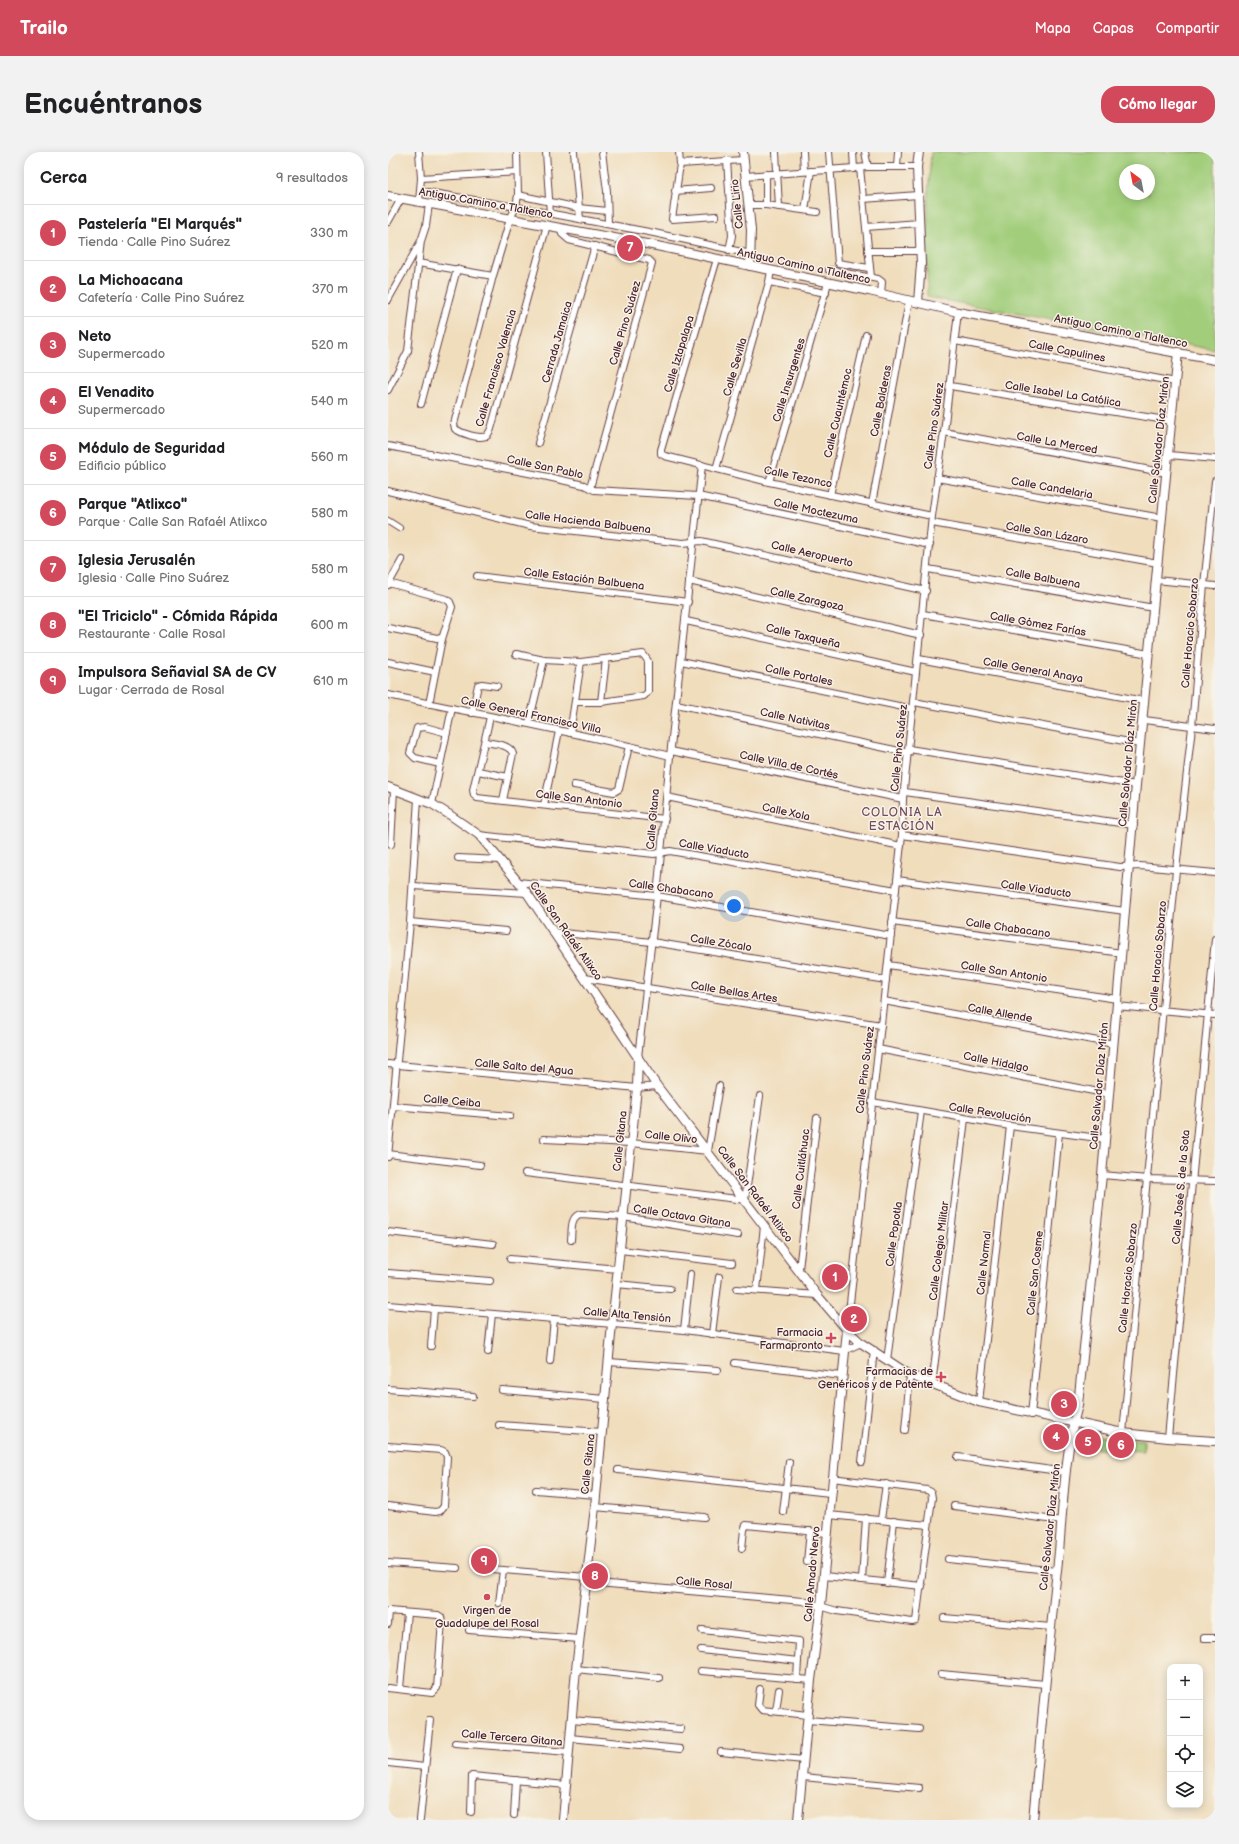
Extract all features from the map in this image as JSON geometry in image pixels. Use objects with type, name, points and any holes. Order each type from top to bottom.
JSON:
[{"type":"street","points":[[419,202],[421,191],[420,152]]},
{"type":"street","name":"Calle Francisco Valencia","points":[[517,152],[518,195],[516,207],[510,219],[493,276],[454,424],[455,429],[459,431],[482,438],[487,436],[491,429],[547,225]]},
{"type":"street","points":[[546,152],[550,214]]},
{"type":"street","points":[[574,152],[580,220]]},
{"type":"street","points":[[602,152],[608,224]]},
{"type":"street","points":[[679,152],[680,164],[672,219],[716,216]]},
{"type":"street","points":[[776,152],[779,207]]},
{"type":"street","points":[[803,152],[807,171],[805,210]]},
{"type":"street","points":[[829,152],[838,263],[869,268]]},
{"type":"street","points":[[852,152],[857,168],[863,199],[871,277]]},
{"type":"street","points":[[865,152],[868,168]]},
{"type":"street","points":[[897,166],[898,152]]},
{"type":"street","points":[[914,302],[921,251],[917,167],[919,152]]},
{"type":"street","points":[[680,164],[727,160],[743,156]]},
{"type":"street","name":"Calle Lirio","points":[[743,156],[751,230],[750,266]]},
{"type":"street","points":[[727,160],[732,236],[729,250]]},
{"type":"street","points":[[745,176],[857,168],[897,166],[917,167]]},
{"type":"street","points":[[421,178],[517,172]]},
{"type":"street","points":[[766,174],[766,205]]},
{"type":"street","points":[[675,191],[711,188]]},
{"type":"street","points":[[421,191],[608,224],[751,254]]},
{"type":"street","points":[[518,195],[579,208],[607,211]]},
{"type":"street","points":[[863,199],[918,195]]},
{"type":"street","name":"Antiguo Camino a Tlaltenco","points":[[388,196],[547,225],[717,259],[958,312],[1215,360]]},
{"type":"street","points":[[388,222],[401,199]]},
{"type":"street","points":[[388,390],[408,351],[421,241],[426,226],[429,204]]},
{"type":"street","points":[[748,205],[766,205],[817,212]]},
{"type":"street","points":[[866,227],[919,223]]},
{"type":"street","name":"Calle Pino Suárez","points":[[561,228],[562,234],[568,240],[652,262],[590,488]]},
{"type":"street","points":[[388,300],[421,241]]},
{"type":"street","name":"Cerrada Jamaica","points":[[538,443],[594,246]]},
{"type":"street","points":[[868,252],[921,251]]},
{"type":"street","name":"Calle Iztapalapa","points":[[661,454],[717,259]]},
{"type":"street","points":[[418,263],[493,276]]},
{"type":"street","points":[[421,404],[457,269]]},
{"type":"street","points":[[829,270],[871,277],[882,282],[881,294]]},
{"type":"street","name":"Calle Sevilla","points":[[716,469],[769,282],[770,271]]},
{"type":"street","points":[[769,282],[826,293]]},
{"type":"street","name":"Calle Insurgentes","points":[[769,482],[828,283]]},
{"type":"street","name":"Calle Balderas","points":[[872,504],[914,302]]},
{"type":"street","name":"Calle Pino Suárez","points":[[846,1330],[901,846],[903,799],[905,792],[916,672],[926,591],[932,516],[950,386],[958,312]]},
{"type":"street","name":"Calle Cuauhtémoc","points":[[830,495],[866,335]]},
{"type":"street","name":"Calle Capulines","points":[[955,341],[1176,382]]},
{"type":"street","name":"Calle Salvador Díaz Mirón","points":[[1033,1820],[1066,1472],[1073,1422],[1078,1405],[1102,1176],[1114,1044],[1116,1003],[1134,825],[1136,785],[1144,720],[1144,701],[1178,352]]},
{"type":"street","name":"Calle Isabel La Católica","points":[[950,386],[1172,421]]},
{"type":"street","name":"Calle La Merced","points":[[944,432],[1167,473]]},
{"type":"street","name":"Calle San Pablo","points":[[388,446],[539,475],[600,490],[698,496]]},
{"type":"street","name":"Calle Tezonco","points":[[661,454],[769,482],[932,516]]},
{"type":"street","points":[[1169,455],[1215,459]]},
{"type":"street","name":"Calle Gitana","points":[[563,1820],[579,1639],[595,1507],[616,1284],[637,1088],[638,1057],[657,896],[670,754],[686,621],[702,465]]},
{"type":"street","name":"Calle Candelaria","points":[[938,478],[1162,518]]},
{"type":"street","name":"Calle Horacio Sobarzo","points":[[1123,1432],[1148,1180],[1162,1011],[1192,727],[1204,585],[1215,481]]},
{"type":"street","name":"Calle Hacienda Balbuena","points":[[388,491],[530,526],[682,543],[693,541]]},
{"type":"street","name":"Calle Moctezuma","points":[[698,496],[930,545]]},
{"type":"street","points":[[388,521],[399,528]]},
{"type":"street","name":"Calle San Lázaro","points":[[932,522],[1158,563]]},
{"type":"street","name":"Calle Aeropuerto","points":[[693,541],[701,541],[750,551],[926,591]]},
{"type":"street","points":[[402,560],[389,584],[446,598],[452,607],[442,639],[429,704]]},
{"type":"street","name":"Calle Balbuena","points":[[928,569],[1154,608]]},
{"type":"street","name":"Calle Estación Balbuena","points":[[477,576],[688,602]]},
{"type":"street","points":[[1156,580],[1215,586]]},
{"type":"street","name":"Calle Zaragoza","points":[[689,581],[921,635]]},
{"type":"street","name":"Calle Gómez Farías","points":[[923,614],[1149,654]]},
{"type":"street","name":"Calle Taxqueña","points":[[686,621],[916,672]]},
{"type":"street","points":[[388,628],[442,639]]},
{"type":"street","points":[[516,654],[544,660],[580,662],[642,654],[646,657],[648,661],[648,692],[644,696],[602,702],[575,702]]},
{"type":"street","points":[[602,702],[606,659]]},
{"type":"street","name":"Calle General Anaya","points":[[918,659],[1144,701]]},
{"type":"street","points":[[529,723],[544,660]]},
{"type":"street","name":"Calle Portales","points":[[681,660],[913,709]]},
{"type":"street","points":[[388,662],[435,672]]},
{"type":"street","points":[[570,733],[580,662]]},
{"type":"street","points":[[472,713],[478,685],[482,684],[497,686]]},
{"type":"street","name":"Calle General Francisco Villa","points":[[388,695],[490,717],[529,723],[559,731],[670,754]]},
{"type":"street","points":[[914,702],[1140,744]]},
{"type":"street","name":"Calle Nativitas","points":[[676,704],[909,751],[1136,785]]},
{"type":"street","points":[[432,804],[452,708]]},
{"type":"street","points":[[490,717],[478,771],[508,777]]},
{"type":"street","points":[[1144,720],[1215,729]]},
{"type":"street","points":[[440,764],[415,758],[410,753],[417,728],[425,727],[447,733]]},
{"type":"street","points":[[544,805],[559,731]]},
{"type":"street","points":[[485,742],[507,747],[512,750],[513,754],[503,800]]},
{"type":"street","points":[[574,785],[614,792],[619,789],[629,746]]},
{"type":"street","name":"Calle Villa de Cortés","points":[[670,754],[903,799]]},
{"type":"street","name":"Calle San Antonio","points":[[478,771],[473,790],[474,795],[477,798],[665,819]]},
{"type":"street","points":[[391,788],[391,844]]},
{"type":"street","name":"Calle San Rafaél Atlixco","points":[[391,788],[432,804],[479,835],[527,893],[657,1086],[764,1226],[799,1269],[817,1295],[846,1330],[861,1343],[910,1374],[932,1385],[979,1402],[1031,1415],[1123,1432],[1168,1438],[1215,1441]]},
{"type":"street","points":[[905,792],[1134,825]]},
{"type":"street","name":"Calle Xola","points":[[667,797],[901,846]]},
{"type":"street","points":[[418,799],[410,922],[388,1155],[480,1165]]},
{"type":"street","name":"Calle Viaducto","points":[[479,835],[654,854],[670,851],[896,890]]},
{"type":"street","points":[[902,835],[1120,867],[1140,866],[1215,873]]},
{"type":"street","points":[[458,858],[500,860]]},
{"type":"street","name":"Calle Viaducto","points":[[897,880],[1125,911]]},
{"type":"street","name":"Calle Chabacano","points":[[518,882],[657,896],[891,936]]},
{"type":"street","points":[[412,886],[527,893]]},
{"type":"street","points":[[410,922],[506,932]]},
{"type":"street","name":"Calle Chabacano","points":[[892,922],[1122,953]]},
{"type":"street","name":"Calle Zócalo","points":[[552,932],[652,942],[886,980]]},
{"type":"street","name":"Calle José S. de la Sota","points":[[1168,1438],[1191,1180],[1215,939]]},
{"type":"street","name":"Calle San Antonio","points":[[888,964],[1162,1011],[1215,1015]]},
{"type":"street","name":"Calle Bellas Artes","points":[[585,978],[645,989],[880,1025]]},
{"type":"street","name":"Calle Allende","points":[[884,1002],[1114,1044]]},
{"type":"street","name":"Calle Hidalgo","points":[[878,1049],[1109,1094]]},
{"type":"street","name":"Calle Salto del Agua","points":[[388,1064],[637,1088],[657,1086]]},
{"type":"street","points":[[708,1151],[719,1086]]},
{"type":"street","points":[[525,1173],[627,1184],[745,1200],[760,1096]]},
{"type":"street","name":"Calle Revolución","points":[[872,1102],[1010,1126],[1105,1138]]},
{"type":"street","name":"Calle Ceiba","points":[[393,1106],[510,1116]]},
{"type":"street","name":"Calle Popotla","points":[[888,1360],[921,1111]]},
{"type":"street","name":"Calle Cuitláhuac","points":[[799,1269],[817,1118]]},
{"type":"street","name":"Calle Colegio Militar","points":[[932,1385],[965,1119]]},
{"type":"street","name":"Calle Normal","points":[[979,1402],[1010,1126]]},
{"type":"street","name":"Calle San Cosme","points":[[1031,1415],[1059,1133]]},
{"type":"street","name":"Calle Olivo","points":[[544,1139],[631,1143],[708,1151]]},
{"type":"street","points":[[1102,1176],[1148,1180],[1215,1181]]},
{"type":"street","name":"Calle Octava Gitana","points":[[571,1240],[573,1219],[577,1215],[581,1214],[623,1217],[738,1235]]},
{"type":"street","points":[[757,1290],[764,1226]]},
{"type":"street","points":[[388,1232],[493,1244]]},
{"type":"street","points":[[620,1250],[732,1263]]},
{"type":"street","points":[[510,1259],[618,1269]]},
{"type":"street","points":[[388,1273],[490,1281]]},
{"type":"street","points":[[684,1330],[690,1274]]},
{"type":"street","points":[[712,1334],[719,1277]]},
{"type":"street","points":[[616,1284],[670,1289]]},
{"type":"street","points":[[737,1289],[817,1295]]},
{"type":"street","name":"Calle Alta Tensión","points":[[388,1305],[684,1330],[844,1351]]},
{"type":"street","points":[[431,1346],[434,1309]]},
{"type":"street","points":[[488,1352],[492,1314]]},
{"type":"street","points":[[550,1361],[554,1320]]},
{"type":"street","name":"Calle Amado Nervo","points":[[798,1820],[811,1680],[824,1576],[830,1493],[846,1330]]},
{"type":"street","points":[[844,1351],[861,1343]]},
{"type":"street","points":[[862,1462],[874,1350]]},
{"type":"street","points":[[609,1362],[718,1370]]},
{"type":"street","points":[[735,1363],[842,1376]]},
{"type":"street","points":[[905,1430],[910,1374]]},
{"type":"street","points":[[388,1389],[473,1396]]},
{"type":"street","points":[[502,1390],[605,1399]]},
{"type":"street","points":[[498,1425],[602,1432]]},
{"type":"street","points":[[388,1446],[441,1450],[446,1452],[447,1457],[444,1506],[440,1510],[435,1512],[388,1506]]},
{"type":"street","points":[[958,1457],[1066,1472]]},
{"type":"street","points":[[783,1512],[789,1462]]},
{"type":"street","points":[[618,1470],[830,1493]]},
{"type":"street","points":[[824,1576],[922,1586],[932,1498],[931,1492],[927,1490],[832,1478]]},
{"type":"street","points":[[881,1519],[886,1484]]},
{"type":"street","points":[[536,1490],[596,1495]]},
{"type":"street","points":[[954,1506],[1062,1521]]},
{"type":"street","points":[[595,1507],[704,1517]]},
{"type":"street","points":[[829,1515],[881,1519],[928,1525]]},
{"type":"street","points":[[862,1580],[866,1518]]},
{"type":"street","points":[[887,1583],[894,1521]]},
{"type":"street","points":[[742,1548],[746,1525],[827,1533]]},
{"type":"street","points":[[807,1562],[810,1531]]},
{"type":"street","points":[[948,1559],[1056,1571]]},
{"type":"street","points":[[388,1563],[457,1568]]},
{"type":"street","name":"Calle Rosal","points":[[480,1568],[803,1601],[821,1605],[837,1611],[912,1622],[916,1620],[922,1586]]},
{"type":"street","points":[[499,1603],[502,1570]]},
{"type":"street","points":[[388,1624],[389,1611],[438,1615],[441,1617],[442,1621],[437,1688],[435,1691],[388,1688]]},
{"type":"street","points":[[400,1688],[407,1613]]},
{"type":"street","points":[[944,1618],[1051,1627]]},
{"type":"street","points":[[468,1630],[579,1639]]},
{"type":"street","points":[[702,1630],[796,1640],[800,1644],[797,1679]]},
{"type":"street","points":[[1204,1638],[1215,1638]]},
{"type":"street","points":[[701,1650],[798,1661]]},
{"type":"street","points":[[576,1669],[659,1678]]},
{"type":"street","points":[[701,1671],[811,1680]]},
{"type":"street","points":[[941,1674],[1045,1684]]},
{"type":"street","points":[[760,1689],[760,1708],[776,1712],[808,1717],[919,1728]]},
{"type":"street","points":[[776,1712],[779,1690]]},
{"type":"street","points":[[420,1820],[430,1720]]},
{"type":"street","points":[[571,1720],[681,1729]]},
{"type":"street","name":"Calle Tercera Gitana","points":[[570,1738],[680,1749]]},
{"type":"street","name":"Calle Tercera Gitana","points":[[455,1743],[568,1752]]},
{"type":"street","points":[[722,1752],[804,1760]]},
{"type":"street","points":[[388,1764],[425,1767]]},
{"type":"street","points":[[470,1812],[472,1776],[566,1785]]},
{"type":"street","points":[[803,1776],[919,1788]]},
{"type":"street","points":[[514,1815],[516,1780]]},
{"type":"green space","points":[[931,152],[1215,152],[1215,350],[927,297],[928,195]]},
{"type":"green space","points":[[1098,1436],[1144,1440],[1144,1451],[1097,1449]]},
{"type":"place","name":"Iglesia Jerusalén","points":[[630,248]]},
{"type":"place","name":"Pastelería \"El Marqués\"","points":[[835,1277]]},
{"type":"place","name":"La Michoacana","points":[[854,1319]]},
{"type":"place","name":"Farmacia Farmapronto","points":[[831,1338]]},
{"type":"place","name":"Farmacias de Genéricos y de Patente","points":[[941,1377]]},
{"type":"place","name":"Neto","points":[[1064,1404]]},
{"type":"place","name":"El Venadito","points":[[1056,1437]]},
{"type":"place","name":"Módulo de Seguridad","points":[[1088,1442]]},
{"type":"place","name":"Parque \"Atlixco\"","points":[[1121,1445]]},
{"type":"place","name":"Impulsora Señavial SA de CV","points":[[484,1561]]},
{"type":"place","name":"\"El Triciclo\" - Cómida Rápida","points":[[595,1576]]},
{"type":"place","name":"Virgen de Guadalupe del Rosal","points":[[487,1597]]},
{"type":"district","name":"COLONIA LA ESTACIÓN","points":[[902,819]]}]
